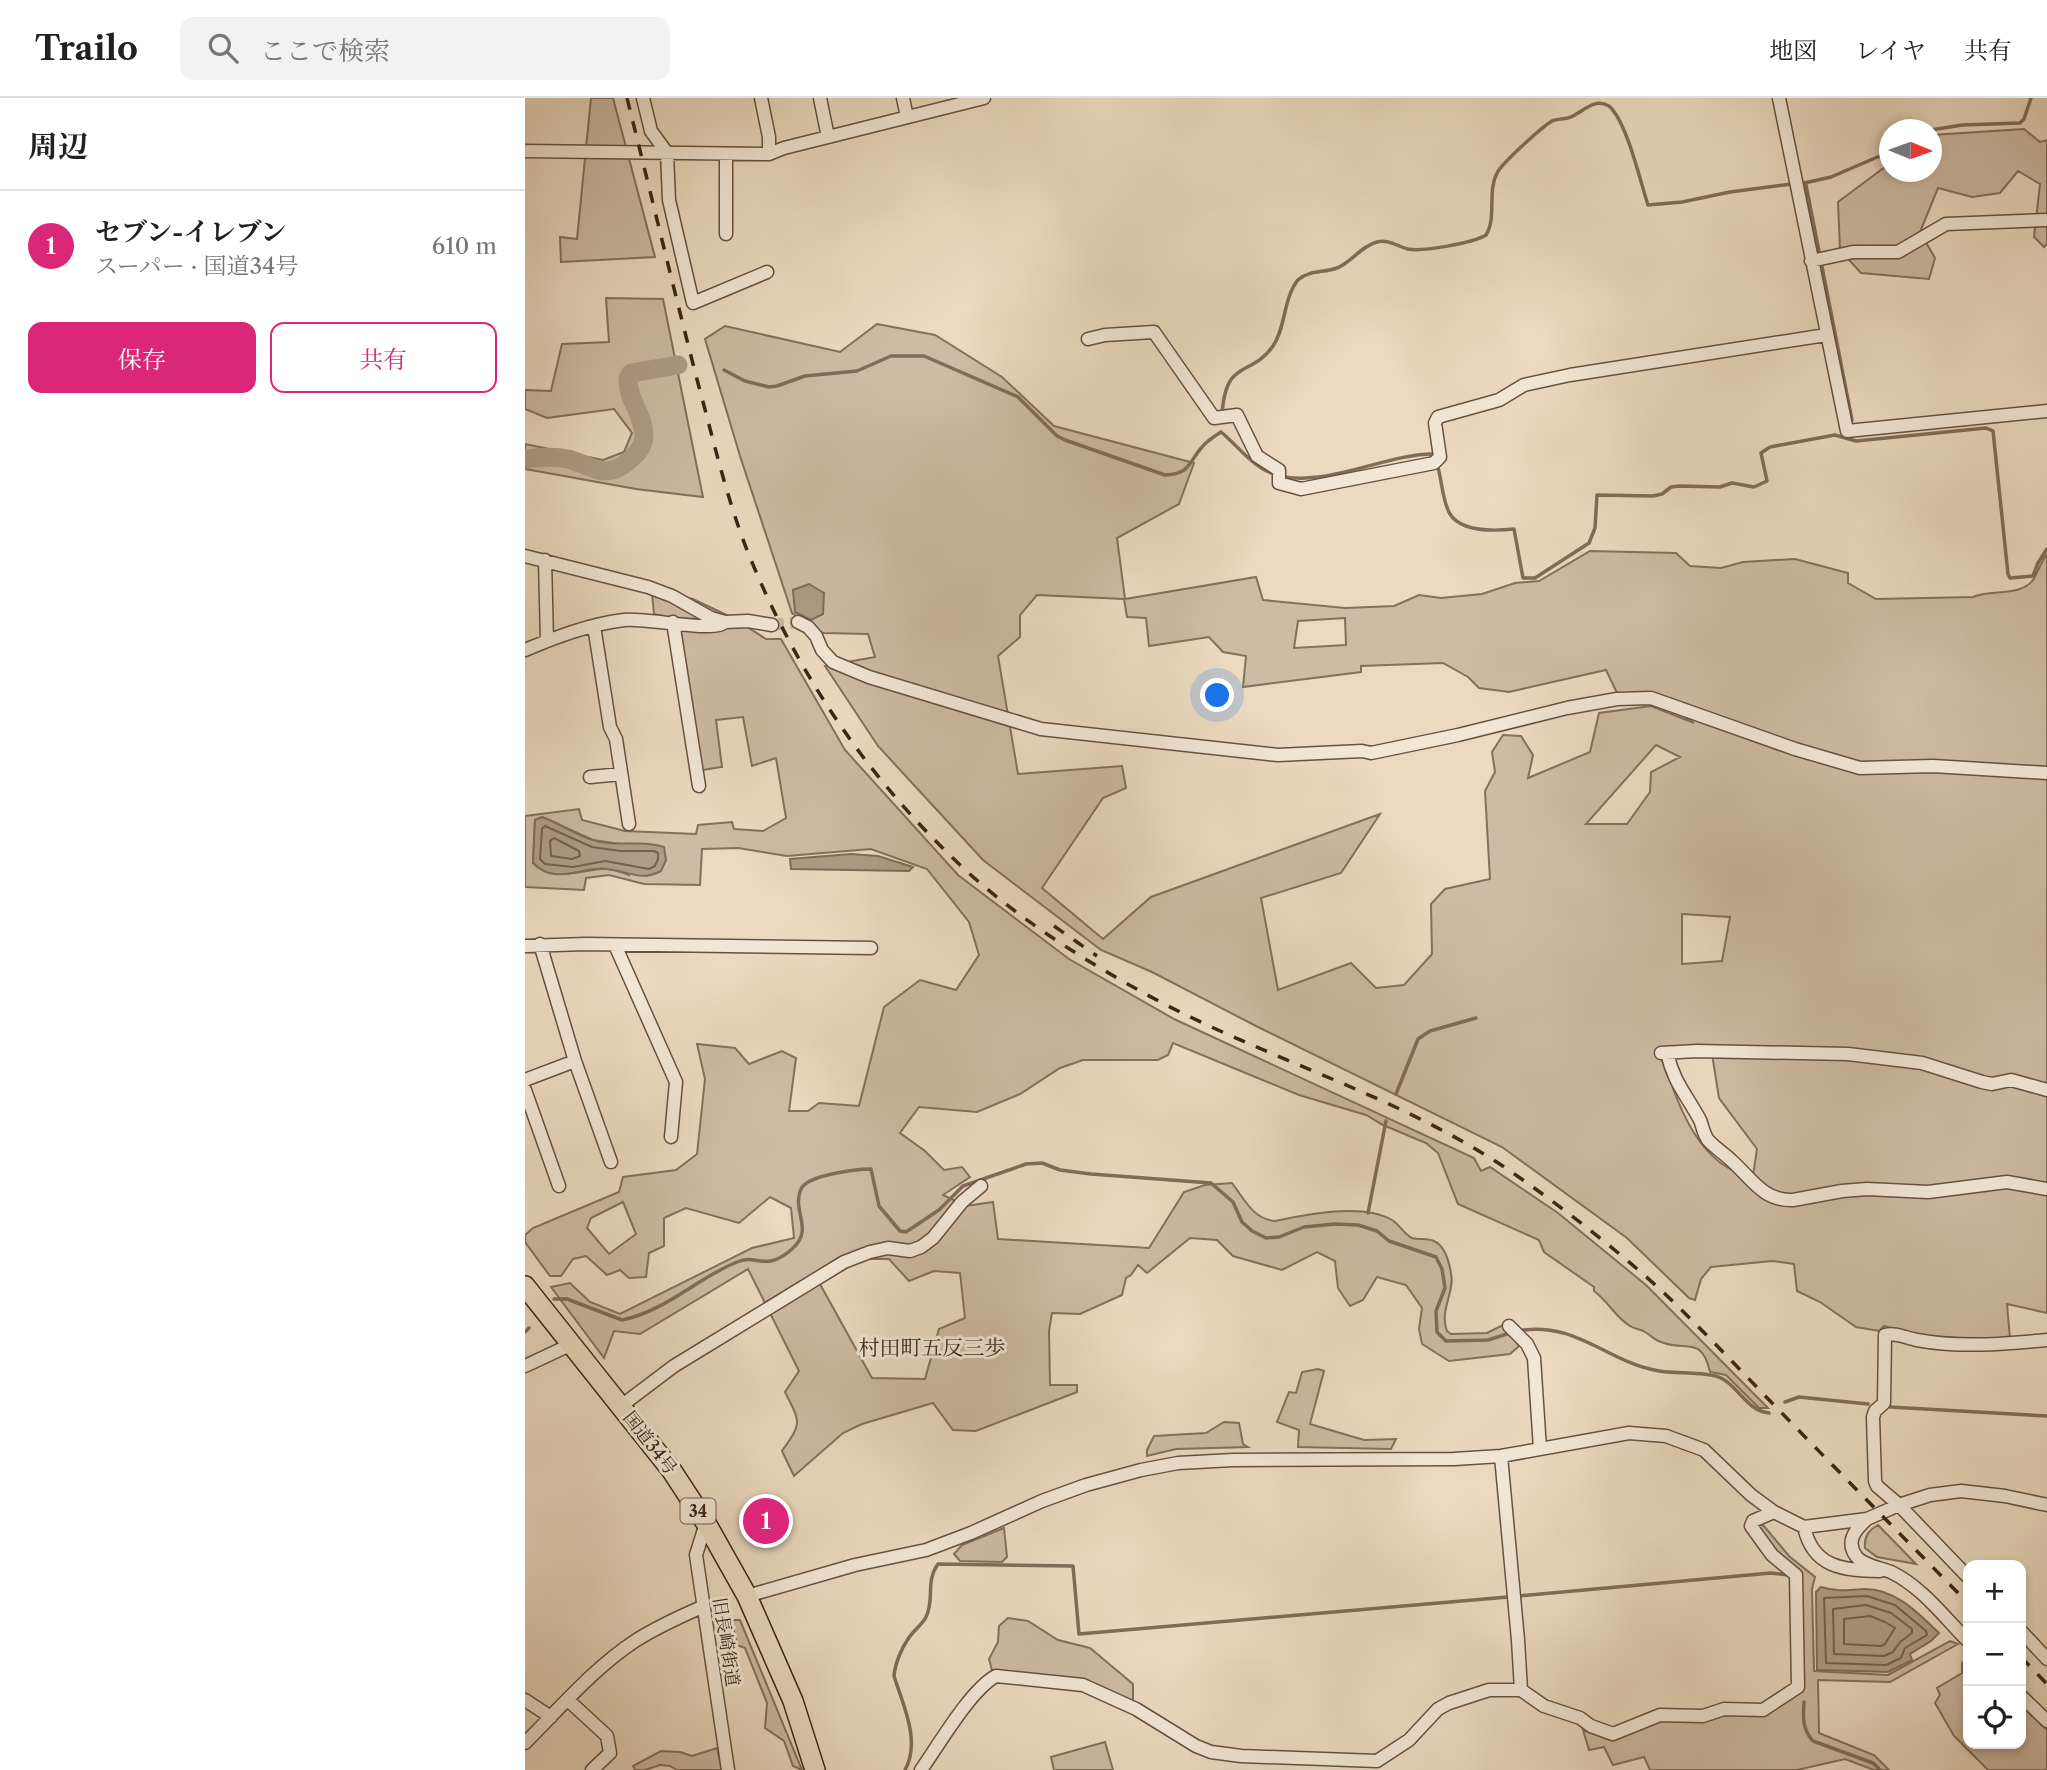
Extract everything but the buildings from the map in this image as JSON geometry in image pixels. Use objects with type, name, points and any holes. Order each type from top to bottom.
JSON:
[{"type":"highway","name":"国道34号","points":[[525,1286],[672,1471],[706,1523],[747,1596],[793,1702],[815,1770]]},
{"type":"street","points":[[643,98],[651,131],[667,153],[669,200],[693,303],[767,272]]},
{"type":"street","points":[[761,98],[769,137],[769,154]]},
{"type":"street","points":[[820,98],[828,137]]},
{"type":"street","points":[[903,98],[907,117]]},
{"type":"street","points":[[525,151],[769,154],[984,98]]},
{"type":"street","points":[[1779,98],[1847,431],[2047,411]]},
{"type":"street","points":[[726,154],[726,234]]},
{"type":"street","points":[[1811,261],[1853,252],[1898,253],[1946,225],[2047,220]]},
{"type":"street","points":[[1089,339],[1105,335],[1154,332],[1221,417],[1237,415],[1257,456],[1279,477],[1301,489],[1437,460],[1435,423],[1438,417],[1499,400],[1524,385],[1570,375],[1826,335]]},
{"type":"street","points":[[525,556],[648,587],[672,596],[711,618],[725,622],[748,621],[772,625]]},
{"type":"street","points":[[545,560],[547,641]]},
{"type":"street","points":[[525,650],[594,626],[624,620],[707,626],[725,622]]},
{"type":"street","points":[[673,622],[699,786]]},
{"type":"street","points":[[798,622],[808,627],[816,636],[822,650],[833,662],[869,677],[1041,729],[1086,735],[1278,755],[1371,753],[1567,708],[1617,699],[1651,698],[1783,746],[1860,768],[1933,766],[2047,773]]},
{"type":"street","points":[[594,626],[629,824]]},
{"type":"street","points":[[590,777],[621,774]]},
{"type":"street","points":[[540,944],[575,1061],[611,1162]]},
{"type":"street","points":[[615,945],[676,1082],[671,1137]]},
{"type":"street","points":[[525,946],[871,948]]},
{"type":"street","points":[[2047,1090],[2011,1080],[1992,1084],[1922,1063],[1860,1055],[1788,1051],[1663,1053],[1702,1122],[1704,1133],[1710,1142],[1733,1161],[1755,1187],[1770,1197],[1793,1200],[1867,1189],[1928,1192],[2007,1182],[2047,1189]]},
{"type":"street","points":[[525,1080],[575,1061]]},
{"type":"street","points":[[525,1090],[559,1186]]},
{"type":"street","points":[[621,1406],[674,1366],[844,1262],[888,1248],[910,1251],[921,1247],[933,1238],[962,1202],[981,1186]]},
{"type":"street","points":[[1513,1331],[1527,1344],[1534,1357],[1540,1449]]},
{"type":"street","points":[[1963,1572],[1875,1481],[1873,1417],[1875,1411],[1884,1403],[1885,1335],[1890,1333],[1919,1341],[1980,1345],[2047,1340]]},
{"type":"street","points":[[525,1366],[572,1344]]},
{"type":"street","points":[[747,1596],[855,1565],[926,1550],[1086,1485],[1178,1463],[1501,1456],[1587,1438],[1629,1433],[1681,1440],[1704,1450],[1774,1512],[1804,1527],[1867,1519]]},
{"type":"street","points":[[1501,1456],[1521,1690]]},
{"type":"street","points":[[1963,1637],[1916,1587],[1859,1560],[1851,1540],[1855,1529],[1867,1519],[1899,1504],[1930,1495],[1961,1491],[2005,1496],[2047,1505]]},
{"type":"street","points":[[921,1770],[971,1700],[987,1681],[996,1676],[1067,1682],[1096,1689],[1211,1752],[1368,1762],[1377,1761],[1400,1748],[1439,1709],[1449,1703],[1489,1690],[1521,1690],[1544,1706],[1580,1718],[1591,1726],[1613,1734],[1660,1715],[1703,1716],[1720,1709],[1763,1710],[1798,1687],[1797,1578],[1772,1555],[1751,1526],[1753,1521],[1774,1512]]},
{"type":"street","name":"旧長崎街道","points":[[706,1523],[696,1555],[728,1769]]},
{"type":"street","points":[[1804,1527],[1812,1551],[1829,1563],[1855,1570],[1887,1571]]},
{"type":"street","points":[[525,1743],[602,1667],[633,1643],[666,1622],[702,1607]]},
{"type":"street","points":[[2026,1636],[2047,1659]]},
{"type":"street","points":[[525,1700],[551,1717]]},
{"type":"street","points":[[568,1700],[607,1736],[610,1753],[592,1770]]},
{"type":"street","points":[[2026,1701],[2047,1721]]},
{"type":"shaded area","points":[[591,98],[613,98],[655,257],[561,262],[560,237],[577,239]]},
{"type":"shaded area","points":[[2024,129],[2040,142],[2047,140],[2047,244],[2044,247],[2034,237],[2040,184],[2018,171],[2000,193],[1972,197],[1938,188],[1920,232],[1935,258],[1929,279],[1861,273],[1840,250],[1838,202],[1879,171],[1879,182],[1942,182],[1942,134]]},
{"type":"shaded area","points":[[606,298],[663,299],[703,497],[636,489],[525,469],[525,444],[603,460],[624,452],[632,433],[614,409],[547,418],[525,409],[525,390],[551,391],[562,344],[609,342]]},
{"type":"shaded area","points":[[877,324],[935,335],[1002,377],[1054,426],[1194,463],[1179,504],[1117,538],[1125,599],[1256,577],[1263,600],[1345,608],[1394,606],[1419,595],[1441,598],[1482,594],[1515,583],[1539,581],[1590,551],[1676,553],[1690,566],[1721,568],[1743,562],[1795,559],[1848,573],[1848,583],[1876,599],[1973,597],[2021,589],[2033,580],[2047,554],[2047,1313],[2007,1304],[2010,1339],[1920,1337],[1884,1326],[1879,1331],[1856,1327],[1820,1302],[1797,1291],[1794,1264],[1772,1261],[1711,1267],[1701,1279],[1695,1300],[1689,1298],[1627,1238],[1502,1147],[1152,972],[1101,950],[983,860],[878,746],[825,666],[875,657],[868,634],[823,633],[792,613],[705,339],[725,326],[840,352]],"holes":[[[1037,595],[1124,599],[1127,617],[1146,618],[1149,646],[1209,637],[1223,652],[1246,656],[1243,687],[1361,672],[1361,666],[1443,663],[1468,677],[1479,688],[1509,692],[1606,670],[1618,695],[1648,694],[1694,723],[1651,706],[1599,713],[1590,752],[1528,778],[1533,755],[1521,736],[1503,735],[1492,752],[1495,772],[1485,791],[1490,879],[1445,889],[1431,904],[1432,954],[1404,985],[1376,988],[1351,963],[1278,990],[1261,898],[1341,873],[1380,814],[1151,897],[1103,939],[1042,888],[1103,798],[1126,788],[1122,766],[1018,774],[998,656],[1020,637],[1020,615]],[[1345,618],[1346,645],[1294,648],[1298,621]],[[1656,745],[1680,757],[1651,772],[1650,792],[1627,824],[1586,824]],[[1682,914],[1730,917],[1722,961],[1682,964]],[[1712,1054],[1719,1098],[1757,1149],[1753,1176],[1734,1171],[1718,1161],[1705,1148],[1693,1131],[1675,1094],[1663,1058]]]},
{"type":"shaded area","points":[[652,593],[693,599],[735,619],[766,639],[781,639],[845,750],[958,875],[1069,959],[1174,1019],[1474,1158],[1481,1171],[1490,1167],[1558,1213],[1646,1285],[1768,1408],[1759,1408],[1726,1375],[1710,1372],[1703,1353],[1698,1349],[1661,1342],[1625,1322],[1594,1291],[1594,1287],[1544,1252],[1539,1240],[1458,1204],[1438,1153],[1426,1143],[1366,1115],[1299,1095],[1173,1043],[1168,1055],[1158,1060],[1083,1060],[1060,1068],[1020,1094],[977,1112],[919,1107],[900,1133],[925,1151],[944,1170],[962,1167],[970,1177],[943,1195],[966,1206],[993,1202],[998,1239],[1149,1248],[1184,1192],[1205,1185],[1232,1183],[1255,1213],[1275,1221],[1351,1211],[1380,1215],[1395,1222],[1412,1238],[1434,1241],[1444,1250],[1452,1280],[1445,1316],[1447,1331],[1451,1334],[1487,1333],[1505,1324],[1519,1346],[1510,1354],[1449,1361],[1422,1344],[1419,1329],[1422,1308],[1406,1285],[1377,1277],[1363,1300],[1350,1306],[1338,1288],[1335,1261],[1317,1252],[1282,1270],[1233,1256],[1217,1240],[1190,1238],[1147,1273],[1138,1265],[1126,1278],[1122,1295],[1080,1314],[1052,1313],[1049,1331],[1050,1385],[1077,1385],[1077,1392],[976,1431],[953,1430],[933,1403],[862,1424],[843,1433],[794,1476],[782,1451],[797,1422],[785,1392],[799,1371],[748,1269],[640,1334],[614,1331],[604,1358],[551,1287],[570,1283],[590,1302],[620,1314],[752,1248],[794,1238],[791,1208],[770,1197],[739,1223],[686,1208],[664,1218],[664,1246],[649,1253],[646,1277],[629,1278],[620,1270],[607,1275],[586,1256],[573,1259],[561,1276],[550,1276],[525,1242],[525,1235],[533,1228],[619,1192],[623,1177],[676,1170],[697,1154],[705,1079],[697,1044],[735,1048],[749,1064],[782,1051],[796,1058],[789,1111],[808,1111],[819,1103],[859,1106],[884,1007],[920,980],[956,990],[979,955],[969,922],[927,869],[871,849],[787,856],[738,848],[702,849],[700,885],[644,884],[609,875],[586,878],[584,890],[525,887],[525,816],[579,809],[582,820],[625,831],[696,834],[698,825],[732,822],[734,829],[763,831],[786,818],[776,758],[752,766],[743,717],[716,720],[722,767],[702,770],[679,620],[654,614]],"holes":[[[542,817],[593,840],[620,844],[629,875],[605,869],[566,874],[540,869],[533,863],[535,820]],[[623,1202],[636,1234],[609,1254],[587,1228],[591,1218]],[[862,1259],[889,1259],[909,1281],[934,1271],[960,1273],[965,1318],[939,1329],[925,1379],[872,1378],[820,1284]]]},
{"type":"shaded area","points":[[1318,1369],[1324,1371],[1310,1424],[1364,1440],[1396,1439],[1391,1449],[1298,1447],[1299,1430],[1277,1422],[1289,1392],[1296,1393],[1302,1372]]},
{"type":"shaded area","points":[[1224,1422],[1239,1423],[1243,1444],[1248,1447],[1176,1449],[1147,1456],[1154,1436],[1206,1433]]},
{"type":"shaded area","points":[[1759,1524],[1764,1526],[1789,1556],[1815,1577],[1812,1589],[1814,1671],[1888,1675],[1950,1641],[1958,1644],[1890,1682],[1818,1680],[1819,1733],[1874,1755],[1889,1770],[1874,1770],[1845,1759],[1797,1770],[1650,1770],[1644,1757],[1613,1765],[1604,1747],[1589,1750],[1583,1730],[1612,1741],[1663,1720],[1724,1713],[1763,1715],[1801,1691],[1800,1573],[1785,1563],[1757,1530]]},
{"type":"shaded area","points":[[1878,1525],[1916,1564],[1877,1557],[1865,1548],[1868,1534]]},
{"type":"shaded area","points":[[1004,1528],[1007,1557],[1002,1562],[960,1561],[954,1554],[962,1545]]},
{"type":"shaded area","points":[[1008,1618],[1028,1621],[1058,1640],[1090,1648],[1133,1684],[1133,1704],[1082,1679],[993,1674],[989,1659],[998,1642],[999,1626]]},
{"type":"shaded area","points":[[732,1620],[740,1620],[802,1770],[793,1766],[784,1741],[765,1728],[767,1703],[745,1648],[737,1645]]},
{"type":"shaded area","points":[[1962,1663],[1963,1745],[1954,1736],[1935,1703],[1940,1695],[1937,1688],[1962,1673]]},
{"type":"shaded area","points":[[2026,1710],[2047,1730],[2047,1770],[1988,1770],[1967,1749],[2026,1749]]},
{"type":"shaded area","points":[[1105,1742],[1113,1770],[1054,1770],[1051,1757]]},
{"type":"shaded area","points":[[717,1748],[722,1770],[677,1770],[660,1765],[635,1770],[633,1766],[661,1751],[692,1756]]},
{"type":"water","points":[[809,584],[824,593],[823,614],[811,620],[795,612],[793,590]]},
{"type":"water","points":[[542,817],[593,840],[664,847],[666,860],[661,871],[647,876],[598,869],[551,874],[533,863],[535,820]]},
{"type":"water","points":[[851,854],[878,856],[913,867],[909,871],[791,869],[790,859]]},
{"type":"water","points":[[1821,1587],[1887,1593],[1906,1604],[1939,1633],[1910,1654],[1912,1660],[1888,1672],[1817,1670],[1816,1592]]},
{"type":"waterway","points":[[1942,128],[2020,123],[2031,98]]},
{"type":"waterway","points":[[1222,414],[1224,396],[1234,376],[1265,356],[1273,346],[1292,288],[1301,277],[1337,268],[1366,247],[1381,241],[1408,249],[1424,249],[1459,244],[1486,235],[1491,220],[1494,180],[1506,162],[1552,121],[1570,117],[1594,104],[1609,106],[1622,125],[1648,205],[1792,184]]},
{"type":"waterway","points":[[1800,184],[1831,177],[1879,156]]},
{"type":"waterway","points":[[1806,185],[1852,420]]},
{"type":"waterway","points":[[724,370],[745,381],[769,387],[805,376],[857,371],[891,356],[924,356],[1018,397],[1057,436],[1065,440],[1165,475],[1184,470],[1205,444],[1221,432]]},
{"type":"waterway","points":[[525,459],[563,458],[608,471],[623,465],[639,450],[644,439],[641,421],[628,386],[631,373],[678,365]]},
{"type":"waterway","points":[[1437,464],[1445,503],[1455,520],[1471,528],[1514,529],[1523,578],[1535,578],[1589,543],[1595,528],[1597,495],[1653,496],[1662,494],[1671,487],[1720,487],[1732,483],[1754,487],[1767,481],[1761,453],[1770,447],[1835,435],[1856,441],[1986,428],[1993,431],[2010,578],[2033,576],[2047,549]]},
{"type":"waterway","points":[[1221,432],[1257,465],[1271,473],[1290,478],[1331,475],[1395,459],[1434,454]]},
{"type":"waterway","points":[[1396,1094],[1418,1039],[1430,1031],[1476,1018]]},
{"type":"waterway","points":[[1368,1213],[1386,1121]]},
{"type":"waterway","points":[[554,1299],[567,1299],[622,1320],[638,1316],[667,1302],[737,1262],[775,1260],[792,1249],[802,1234],[799,1205],[801,1189],[805,1184],[822,1177],[871,1169],[879,1206],[900,1231],[906,1232],[939,1210],[963,1186],[1026,1164],[1042,1163],[1060,1170],[1091,1174],[1211,1183],[1233,1202],[1242,1222],[1266,1238],[1279,1237],[1304,1227],[1335,1224],[1358,1225],[1377,1231],[1389,1241],[1436,1257],[1442,1269],[1445,1288],[1436,1311],[1437,1332],[1446,1341],[1488,1340],[1510,1333]]},
{"type":"waterway","points":[[525,1332],[529,1328]]},
{"type":"waterway","points":[[1517,1331],[1557,1331],[1640,1366],[1659,1371],[1717,1376],[1729,1383],[1755,1408],[1769,1413]]},
{"type":"waterway","points":[[1785,1402],[1799,1397],[1868,1404]]},
{"type":"waterway","points":[[1890,1407],[2047,1416]]},
{"type":"waterway","points":[[905,1770],[911,1735],[894,1676],[905,1643],[929,1610],[932,1577],[938,1564],[1073,1566],[1079,1634],[1508,1597]]},
{"type":"waterway","points":[[1519,1596],[1771,1573],[1788,1575]]},
{"type":"waterway","points":[[1804,1702],[1805,1727],[1813,1741],[1873,1763],[1880,1770]]},
{"type":"tunnel","points":[[772,625],[798,622]]},
{"type":"railway","points":[[627,98],[715,449],[747,550],[766,594],[810,679],[863,757],[925,830],[1001,900],[1046,934],[1094,964],[1188,1016],[1424,1121],[1513,1173],[1627,1260],[1663,1292],[1963,1598]]},
{"type":"railway","points":[[1054,926],[1097,956]]},
{"type":"railway","points":[[2026,1662],[2047,1684]]},
{"type":"place","name":"セブン-イレブン","points":[[766,1521]]},
{"type":"district","name":"村田町五反三歩","points":[[932,1347]]}]
